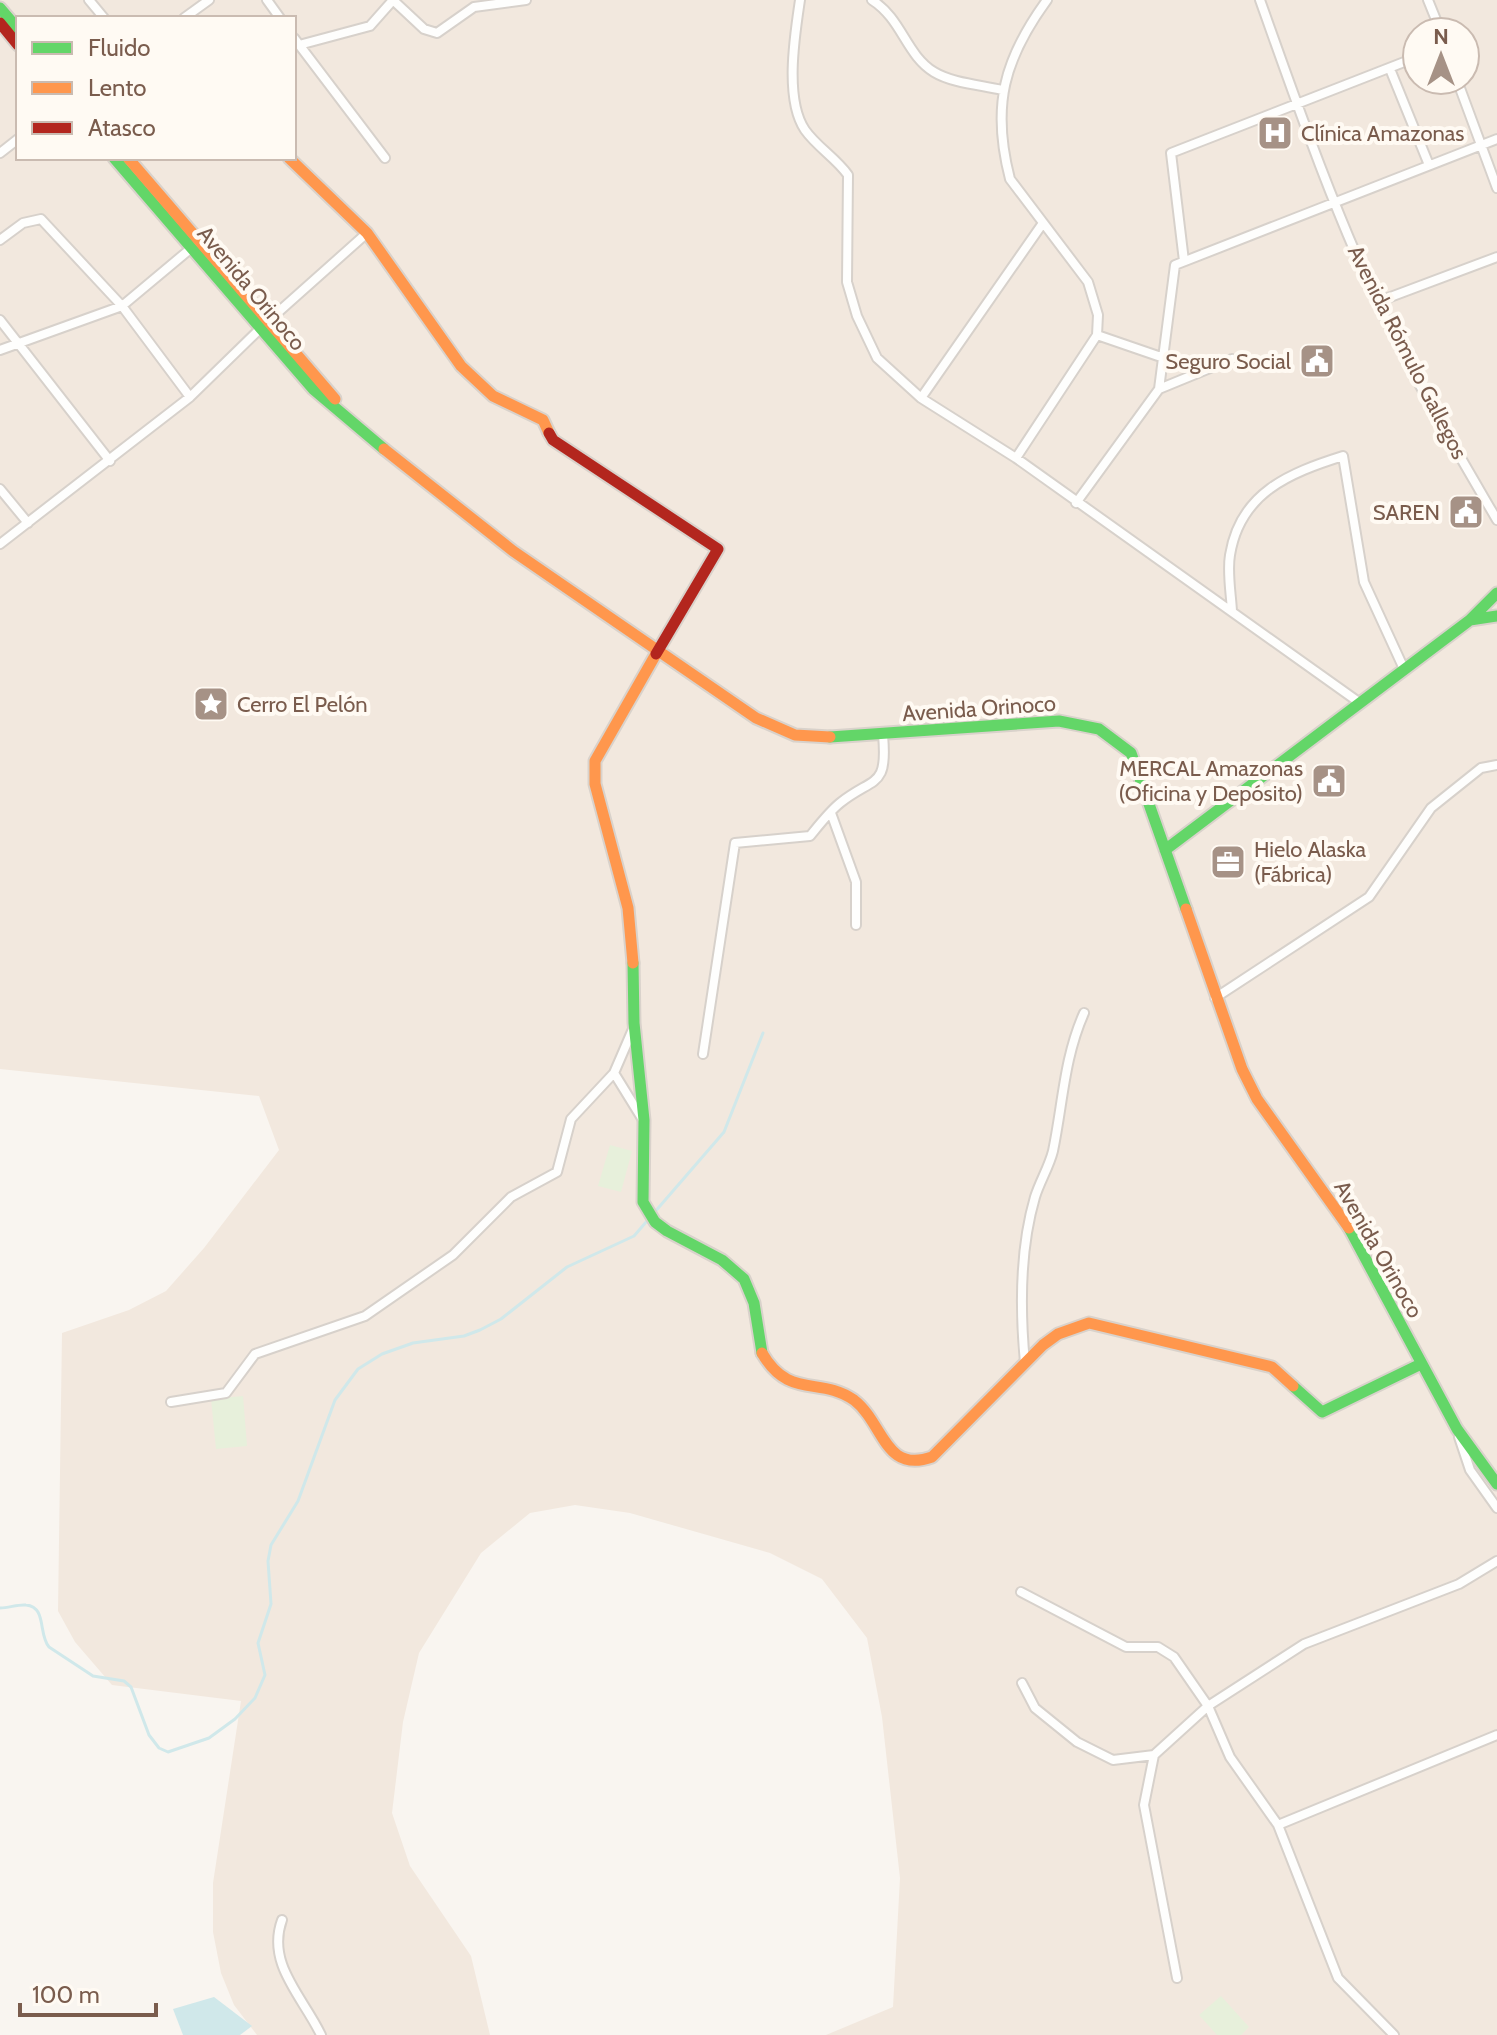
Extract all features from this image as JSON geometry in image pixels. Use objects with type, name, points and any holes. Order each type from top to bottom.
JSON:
[{"type":"street","points":[[89,0],[102,16]]},
{"type":"street","points":[[187,16],[209,0]]},
{"type":"street","points":[[385,158],[297,41],[370,26],[393,0],[424,29],[437,33],[474,7],[526,0]]},
{"type":"street","points":[[800,0],[792,70],[798,108],[804,129],[837,159],[848,175],[847,282],[877,358],[921,398],[1016,458],[1360,703]]},
{"type":"street","points":[[872,0],[896,20],[920,61],[935,73],[1002,90]]},
{"type":"street","points":[[1016,458],[1097,335],[1098,315],[1088,282],[1010,179],[1002,136],[1002,90],[1013,54],[1047,0]]},
{"type":"street","name":"Avenida Rómulo Gallegos","points":[[1260,0],[1334,201],[1377,302],[1434,412],[1497,520]]},
{"type":"street","points":[[0,8],[16,27]]},
{"type":"street","points":[[0,23],[16,43]]},
{"type":"street","points":[[1184,261],[1171,153],[1401,64]]},
{"type":"street","points":[[1390,69],[1429,165]]},
{"type":"street","points":[[1462,96],[1497,188]]},
{"type":"street","points":[[1159,389],[1175,265],[1497,139]]},
{"type":"street","points":[[0,153],[16,141]]},
{"type":"street","name":"Avenida Orinoco","points":[[116,160],[195,246],[313,389],[513,551],[657,651],[777,728],[795,735],[829,737],[1059,721],[1099,729],[1131,753],[1215,998],[1257,1099],[1348,1226],[1457,1429],[1475,1457],[1495,1478]]},
{"type":"street","name":"Avenida Orinoco","points":[[130,160],[195,246]]},
{"type":"street","points":[[291,160],[367,233],[461,366],[493,396],[543,420],[553,440],[718,549],[595,761],[595,784],[631,925],[634,1025],[644,1120],[642,1200],[648,1213],[693,1247],[729,1264],[744,1278],[752,1293],[754,1330],[761,1355],[778,1374],[792,1383],[856,1401],[908,1464],[918,1465],[932,1457],[1058,1334],[1089,1323],[1272,1367],[1322,1412],[1421,1364]]},
{"type":"street","points":[[0,240],[23,223],[41,219],[122,306],[190,397]]},
{"type":"street","points":[[921,398],[1043,223]]},
{"type":"street","points":[[0,544],[190,397],[367,233]]},
{"type":"street","points":[[0,350],[122,306],[195,246]]},
{"type":"street","points":[[1377,302],[1497,257]]},
{"type":"street","points":[[0,320],[110,461]]},
{"type":"street","points":[[1097,335],[1161,357]]},
{"type":"street","points":[[1076,503],[1159,389],[1232,359]]},
{"type":"street","points":[[1232,611],[1229,556],[1244,510],[1301,469],[1343,456],[1364,582],[1404,669]]},
{"type":"street","points":[[0,489],[28,523]]},
{"type":"street","points":[[1165,850],[1470,620],[1497,593]]},
{"type":"street","points":[[1470,620],[1497,616]]},
{"type":"street","points":[[703,1054],[735,843],[810,836],[840,803],[875,783],[885,757],[883,735]]},
{"type":"street","points":[[1215,998],[1369,897],[1431,808],[1481,768],[1497,765]]},
{"type":"street","points":[[831,813],[856,882],[856,925]]},
{"type":"street","points":[[1025,1363],[1022,1330],[1027,1237],[1035,1196],[1052,1155],[1072,1039],[1084,1013]]},
{"type":"street","points":[[171,1402],[226,1393],[255,1354],[365,1316],[453,1255],[511,1197],[557,1172],[571,1119],[614,1073],[634,1025]]},
{"type":"street","points":[[614,1073],[644,1120]]},
{"type":"street","points":[[1457,1429],[1470,1470],[1497,1508]]},
{"type":"street","points":[[1022,1683],[1035,1708],[1077,1742],[1113,1760],[1154,1755],[1208,1706],[1304,1644],[1459,1584],[1497,1561]]},
{"type":"street","points":[[1021,1592],[1126,1647],[1158,1647],[1174,1657],[1208,1706],[1230,1757],[1278,1825],[1338,1978],[1394,2035]]},
{"type":"street","points":[[1278,1825],[1497,1735]]},
{"type":"street","points":[[1154,1755],[1144,1805],[1177,1978]]},
{"type":"street","points":[[282,1920],[277,1936],[278,1961],[321,2035]]},
{"type":"shaded area","points":[[0,0],[1497,0],[1497,2035],[826,2035],[893,2007],[900,1878],[882,1717],[867,1638],[822,1579],[770,1553],[630,1513],[575,1505],[530,1513],[481,1553],[419,1653],[403,1722],[392,1813],[410,1866],[471,1956],[490,2035],[257,2035],[234,2005],[221,1973],[213,1932],[213,1883],[241,1701],[112,1685],[75,1642],[58,1611],[62,1333],[129,1310],[166,1291],[204,1248],[279,1150],[259,1096],[0,1069]]},
{"type":"green space","points":[[610,1145],[632,1151],[621,1192],[598,1186]]},
{"type":"green space","points":[[243,1396],[247,1446],[216,1449],[211,1399]]},
{"type":"green space","points":[[1221,1996],[1249,2027],[1241,2035],[1217,2035],[1199,2015]]},
{"type":"water","points":[[214,1997],[252,2026],[240,2035],[183,2035],[173,2009]]},
{"type":"waterway","points":[[0,1608],[33,1607],[40,1616],[49,1647],[93,1676],[124,1681],[131,1687],[149,1735],[159,1748],[168,1752],[209,1738],[235,1719],[255,1698],[265,1675],[258,1643],[271,1604],[268,1561],[271,1545],[298,1501],[335,1400],[358,1369],[382,1354],[413,1343],[464,1336],[480,1330],[501,1319],[567,1267],[634,1236],[724,1132],[763,1033]]},
{"type":"traffic: fast","points":[[0,8],[16,27]]},
{"type":"traffic: fast","points":[[116,160],[313,389],[384,449]]},
{"type":"traffic: fast","points":[[1165,850],[1470,620],[1497,593]]},
{"type":"traffic: fast","points":[[1470,620],[1497,616]]},
{"type":"traffic: fast","points":[[830,737],[1059,721],[1099,729],[1131,753],[1186,909]]},
{"type":"traffic: fast","points":[[633,963],[634,1023],[644,1120],[643,1202],[655,1222],[722,1260],[744,1279],[754,1303],[762,1353]]},
{"type":"traffic: fast","points":[[1349,1228],[1457,1429],[1497,1484]]},
{"type":"traffic: fast","points":[[1293,1386],[1322,1412],[1421,1364]]},
{"type":"traffic: slow","points":[[130,160],[335,399]]},
{"type":"traffic: slow","points":[[291,160],[367,233],[461,366],[493,396],[543,420],[549,433]]},
{"type":"traffic: slow","points":[[384,449],[513,551],[756,718],[795,735],[830,737]]},
{"type":"traffic: slow","points":[[633,963],[628,908],[595,784],[595,761],[656,654]]},
{"type":"traffic: slow","points":[[1186,909],[1242,1069],[1257,1099],[1349,1228]]},
{"type":"traffic: slow","points":[[762,1353],[783,1377],[829,1389],[854,1400],[894,1452],[916,1460],[932,1457],[1043,1345],[1058,1334],[1089,1323],[1272,1367],[1293,1386]]},
{"type":"traffic: jam","points":[[0,23],[16,43]]},
{"type":"traffic: jam","points":[[549,433],[553,440],[718,549],[656,654]]},
{"type":"place","name":"Clínica Amazonas","points":[[1275,133]]},
{"type":"place","name":"Seguro Social","points":[[1317,361]]},
{"type":"place","name":"SAREN","points":[[1466,512]]},
{"type":"place","name":"Cerro El Pelón","points":[[211,704]]},
{"type":"place","name":"MERCAL Amazonas (Oficina y Depósito)","points":[[1329,781]]},
{"type":"place","name":"Hielo Alaska (Fábrica)","points":[[1228,862]]}]
